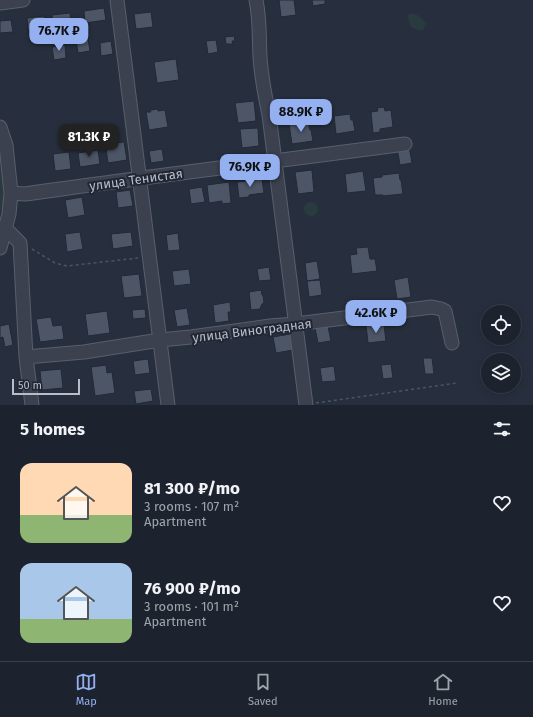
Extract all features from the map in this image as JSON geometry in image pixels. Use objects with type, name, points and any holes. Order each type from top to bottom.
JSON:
[{"type":"street","points":[[0,3],[23,0]]},
{"type":"street","points":[[121,0],[117,0],[168,405]]},
{"type":"street","points":[[256,0],[260,34],[262,77],[269,115],[306,404]]},
{"type":"street","points":[[0,127],[6,145],[11,193],[10,214],[0,248]]},
{"type":"street","name":"улица Тенистая","points":[[11,193],[25,194],[405,144]]},
{"type":"street","points":[[5,228],[20,242],[26,357],[32,405]]},
{"type":"street","name":"улица Виноградная","points":[[26,357],[84,352],[160,340],[432,307],[445,311],[452,343]]},
{"type":"path","points":[[20,242],[55,263],[67,266],[149,257]]},
{"type":"path","points":[[306,404],[457,384]]},
{"type":"shaded area","points":[[413,13],[419,16],[426,23],[423,30],[417,30],[411,27],[407,15]]},
{"type":"shaded area","points":[[0,153],[5,192],[0,215]]},
{"type":"shaded area","points":[[308,202],[314,202],[318,206],[318,212],[314,216],[308,216],[304,212],[304,206]]},
{"type":"building","points":[[279,0],[294,0],[296,15],[281,17]]},
{"type":"building","points":[[312,0],[325,0],[325,4],[313,6]]},
{"type":"building","points":[[104,8],[106,20],[85,23],[84,11]]},
{"type":"building","points":[[151,12],[153,27],[136,29],[134,14]]},
{"type":"building","points":[[70,13],[71,25],[53,27],[52,15]]},
{"type":"building","points":[[44,16],[45,28],[28,30],[27,18]]},
{"type":"building","points":[[11,20],[13,32],[0,33],[0,21]]},
{"type":"building","points":[[234,36],[235,41],[232,41],[233,44],[226,44],[225,37]]},
{"type":"building","points":[[88,39],[90,51],[78,53],[76,40]]},
{"type":"building","points":[[216,40],[218,52],[208,54],[206,41]]},
{"type":"building","points":[[111,41],[113,54],[101,56],[100,43]]},
{"type":"building","points":[[65,45],[66,58],[54,60],[52,47]]},
{"type":"building","points":[[176,59],[179,80],[157,83],[154,62]]},
{"type":"building","points":[[254,101],[256,121],[238,123],[235,103]]},
{"type":"building","points":[[384,107],[385,111],[391,110],[393,127],[380,129],[380,132],[373,133],[371,112],[378,111],[377,108]]},
{"type":"building","points":[[158,109],[158,111],[165,110],[168,127],[149,130],[146,112],[151,112],[150,110]]},
{"type":"building","points":[[350,114],[355,131],[336,134],[334,116]]},
{"type":"building","points":[[308,121],[313,141],[292,144],[289,124]]},
{"type":"building","points":[[258,128],[259,146],[242,148],[240,129]]},
{"type":"building","points":[[115,140],[115,143],[124,142],[127,160],[108,163],[105,141]]},
{"type":"building","points":[[409,146],[412,163],[400,165],[397,148]]},
{"type":"building","points":[[162,149],[164,161],[151,163],[149,151]]},
{"type":"building","points":[[98,150],[100,164],[80,167],[78,153]]},
{"type":"building","points":[[69,152],[71,169],[55,171],[53,154]]},
{"type":"building","points":[[312,170],[314,192],[298,194],[295,172]]},
{"type":"building","points":[[363,171],[366,191],[347,193],[345,174]]},
{"type":"building","points":[[399,173],[403,194],[383,196],[375,195],[373,178],[382,177],[382,175]]},
{"type":"building","points":[[262,179],[264,193],[239,198],[237,182]]},
{"type":"building","points":[[229,182],[231,203],[222,204],[222,201],[209,203],[207,185]]},
{"type":"building","points":[[202,187],[205,202],[191,204],[189,189]]},
{"type":"building","points":[[130,190],[133,206],[118,208],[116,192]]},
{"type":"building","points":[[82,197],[85,215],[68,218],[65,200]]},
{"type":"building","points":[[80,232],[83,249],[67,252],[65,234]]},
{"type":"building","points":[[131,232],[133,246],[113,249],[111,234]]},
{"type":"building","points":[[178,233],[180,250],[168,251],[166,235]]},
{"type":"building","points":[[368,247],[370,259],[375,259],[377,271],[352,274],[350,255],[357,254],[356,248]]},
{"type":"building","points":[[317,261],[320,279],[307,281],[305,263]]},
{"type":"building","points":[[269,267],[271,280],[259,281],[257,269]]},
{"type":"building","points":[[189,269],[191,284],[174,286],[172,271]]},
{"type":"building","points":[[139,274],[142,296],[124,298],[121,276]]},
{"type":"building","points":[[408,277],[411,297],[397,299],[394,280]]},
{"type":"building","points":[[320,280],[322,295],[309,297],[307,281]]},
{"type":"building","points":[[261,290],[264,303],[260,309],[251,310],[249,292]]},
{"type":"building","points":[[230,302],[231,312],[228,312],[229,321],[215,323],[213,305]]},
{"type":"building","points":[[187,308],[190,325],[177,327],[174,310]]},
{"type":"building","points":[[145,309],[146,318],[133,319],[132,310]]},
{"type":"building","points":[[107,311],[110,333],[88,336],[85,314]]},
{"type":"building","points":[[51,317],[53,326],[62,325],[64,339],[40,342],[36,319]]},
{"type":"building","points":[[9,324],[13,345],[5,347],[3,337],[0,338],[0,326]]},
{"type":"building","points":[[366,325],[384,325],[386,341],[368,343]]},
{"type":"building","points":[[328,326],[331,341],[318,343],[315,328]]},
{"type":"building","points":[[290,334],[293,350],[276,353],[273,337]]},
{"type":"building","points":[[423,358],[432,358],[434,374],[425,374]]},
{"type":"building","points":[[148,359],[150,373],[135,375],[133,361]]},
{"type":"building","points":[[391,364],[393,378],[383,379],[381,365]]},
{"type":"building","points":[[106,365],[107,373],[112,372],[115,393],[95,396],[91,367]]},
{"type":"building","points":[[334,366],[336,381],[322,382],[320,368]]},
{"type":"building","points":[[61,369],[63,388],[42,390],[40,371]]},
{"type":"building","points":[[151,389],[153,401],[136,404],[134,391]]}]
